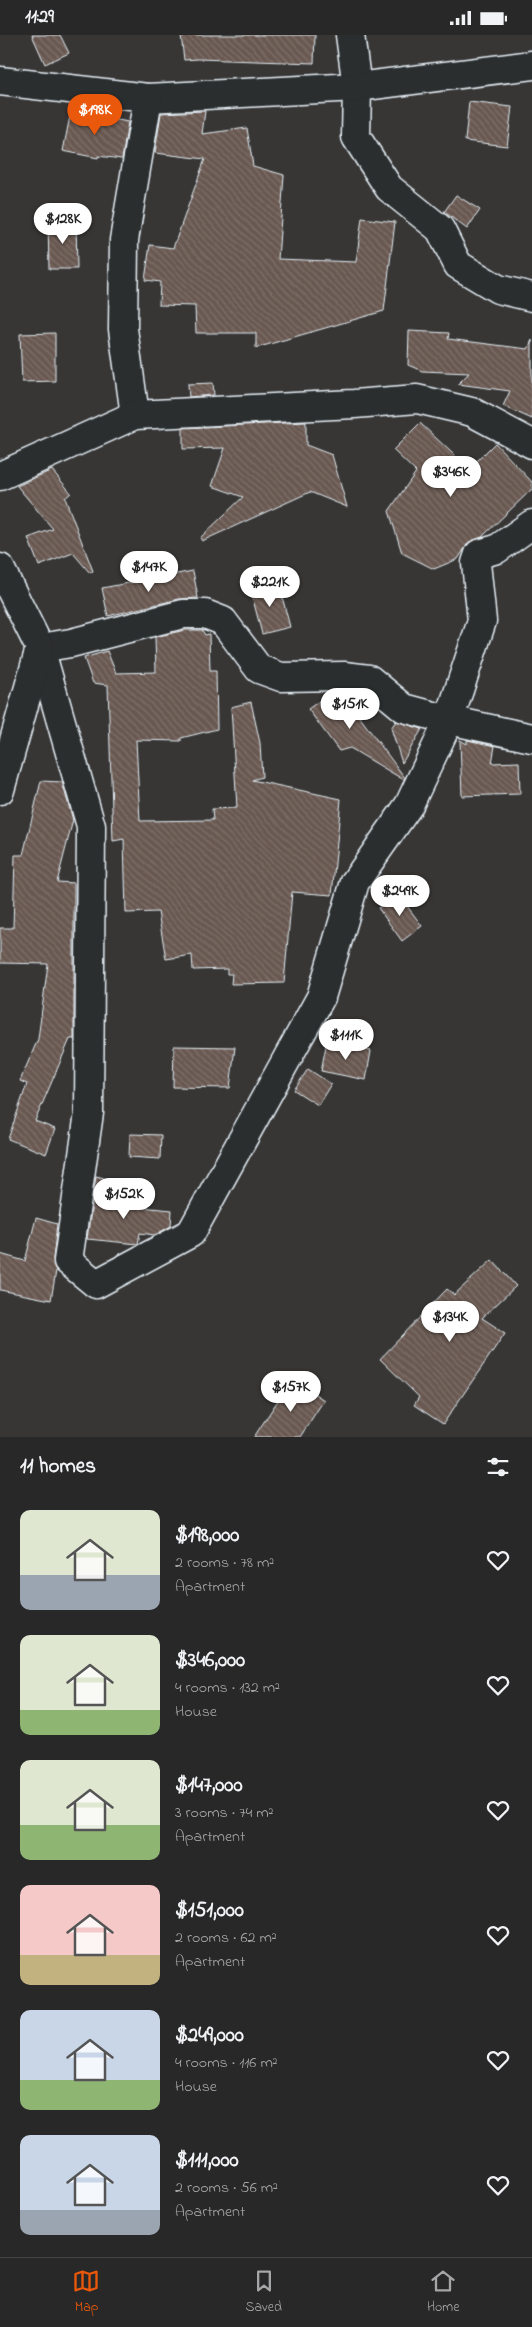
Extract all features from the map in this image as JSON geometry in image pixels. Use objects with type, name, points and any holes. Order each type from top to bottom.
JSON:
[{"type":"street","points":[[350,35],[357,87],[356,137],[389,187],[440,229],[458,265],[498,289],[532,297]]},
{"type":"street","points":[[0,81],[148,98],[357,87],[532,65]]},
{"type":"street","points":[[135,415],[123,329],[124,240],[148,98]]},
{"type":"street","points":[[0,476],[135,415],[344,405],[416,399],[472,412],[532,444]]},
{"type":"street","points":[[0,568],[10,610],[40,648],[91,826],[89,1113],[68,1261],[96,1284],[191,1233],[321,997],[354,882],[409,805],[449,720],[482,621],[476,563],[479,554],[497,549],[532,524]]},
{"type":"street","points":[[40,648],[70,643],[183,614],[205,614],[223,621],[258,669],[281,677],[344,676],[368,679],[404,708],[449,720],[532,737]]},
{"type":"street","points":[[0,790],[40,648]]},
{"type":"building","points":[[32,35],[60,35],[69,53],[45,64]]},
{"type":"building","points":[[181,35],[315,35],[314,63],[184,60]]},
{"type":"building","points":[[469,102],[512,107],[507,146],[465,141]]},
{"type":"building","points":[[71,111],[128,122],[122,159],[98,156],[98,158],[63,151]]},
{"type":"building","points":[[205,111],[202,134],[247,128],[253,166],[284,175],[278,259],[356,262],[362,218],[395,222],[384,311],[256,348],[256,333],[196,333],[195,306],[159,305],[160,282],[145,280],[150,245],[173,248],[205,159],[155,153],[161,113]]},
{"type":"building","points":[[456,195],[480,210],[467,229],[444,212]]},
{"type":"building","points":[[76,221],[77,269],[49,269],[48,222]]},
{"type":"building","points":[[409,331],[449,333],[448,339],[528,349],[532,340],[532,419],[503,406],[510,391],[458,384],[469,373],[422,371],[408,365]]},
{"type":"building","points":[[55,333],[55,381],[22,382],[20,334]]},
{"type":"building","points":[[213,383],[214,395],[189,397],[188,384]]},
{"type":"building","points":[[306,422],[306,445],[332,455],[347,507],[310,492],[202,541],[200,538],[243,497],[212,486],[225,448],[183,449],[183,428]]},
{"type":"building","points":[[420,423],[469,469],[495,443],[532,482],[532,489],[482,537],[469,542],[458,559],[434,569],[402,553],[389,511],[416,472],[393,450]]},
{"type":"building","points":[[52,470],[71,493],[65,498],[93,571],[90,573],[73,553],[39,566],[28,538],[53,529],[17,486]]},
{"type":"building","points":[[193,571],[198,598],[179,599],[108,616],[102,588]]},
{"type":"building","points":[[278,581],[290,627],[262,634],[250,588]]},
{"type":"building","points":[[185,630],[202,630],[205,635],[209,634],[210,671],[216,671],[217,729],[181,738],[181,741],[136,740],[140,821],[213,820],[212,809],[237,808],[231,707],[251,702],[260,743],[262,777],[252,780],[341,799],[332,895],[292,892],[284,983],[231,984],[232,974],[227,974],[227,969],[193,970],[192,955],[166,959],[158,912],[126,913],[124,839],[113,841],[108,685],[93,683],[84,658],[107,651],[116,673],[156,672],[155,637]]},
{"type":"building","points":[[332,692],[341,692],[405,778],[404,780],[350,748],[339,751],[308,709]]},
{"type":"building","points":[[396,721],[422,729],[402,763],[391,728]]},
{"type":"building","points":[[460,740],[467,744],[467,740],[495,746],[492,763],[519,762],[520,794],[462,796]]},
{"type":"building","points":[[41,781],[62,782],[73,820],[57,882],[74,883],[74,1039],[70,1039],[35,1121],[55,1129],[46,1154],[8,1139],[27,1084],[20,1081],[38,1039],[48,964],[0,963],[0,928],[13,928],[15,855],[23,855]]},
{"type":"building","points":[[398,894],[422,926],[402,941],[378,908]]},
{"type":"building","points":[[327,1041],[371,1051],[366,1080],[321,1071]]},
{"type":"building","points":[[174,1046],[235,1047],[230,1088],[173,1087]]},
{"type":"building","points":[[308,1069],[331,1084],[318,1105],[294,1090]]},
{"type":"building","points":[[130,1134],[161,1135],[160,1159],[129,1157]]},
{"type":"building","points":[[96,1176],[104,1178],[98,1203],[172,1210],[171,1226],[155,1235],[140,1233],[138,1244],[87,1239]]},
{"type":"building","points":[[36,1218],[57,1224],[53,1259],[56,1271],[51,1300],[0,1290],[0,1254],[25,1261]]},
{"type":"building","points":[[492,1260],[516,1286],[482,1318],[505,1333],[443,1424],[414,1405],[419,1397],[380,1359],[447,1289],[454,1295]]},
{"type":"building","points":[[292,1379],[324,1400],[300,1437],[254,1437]]}]
